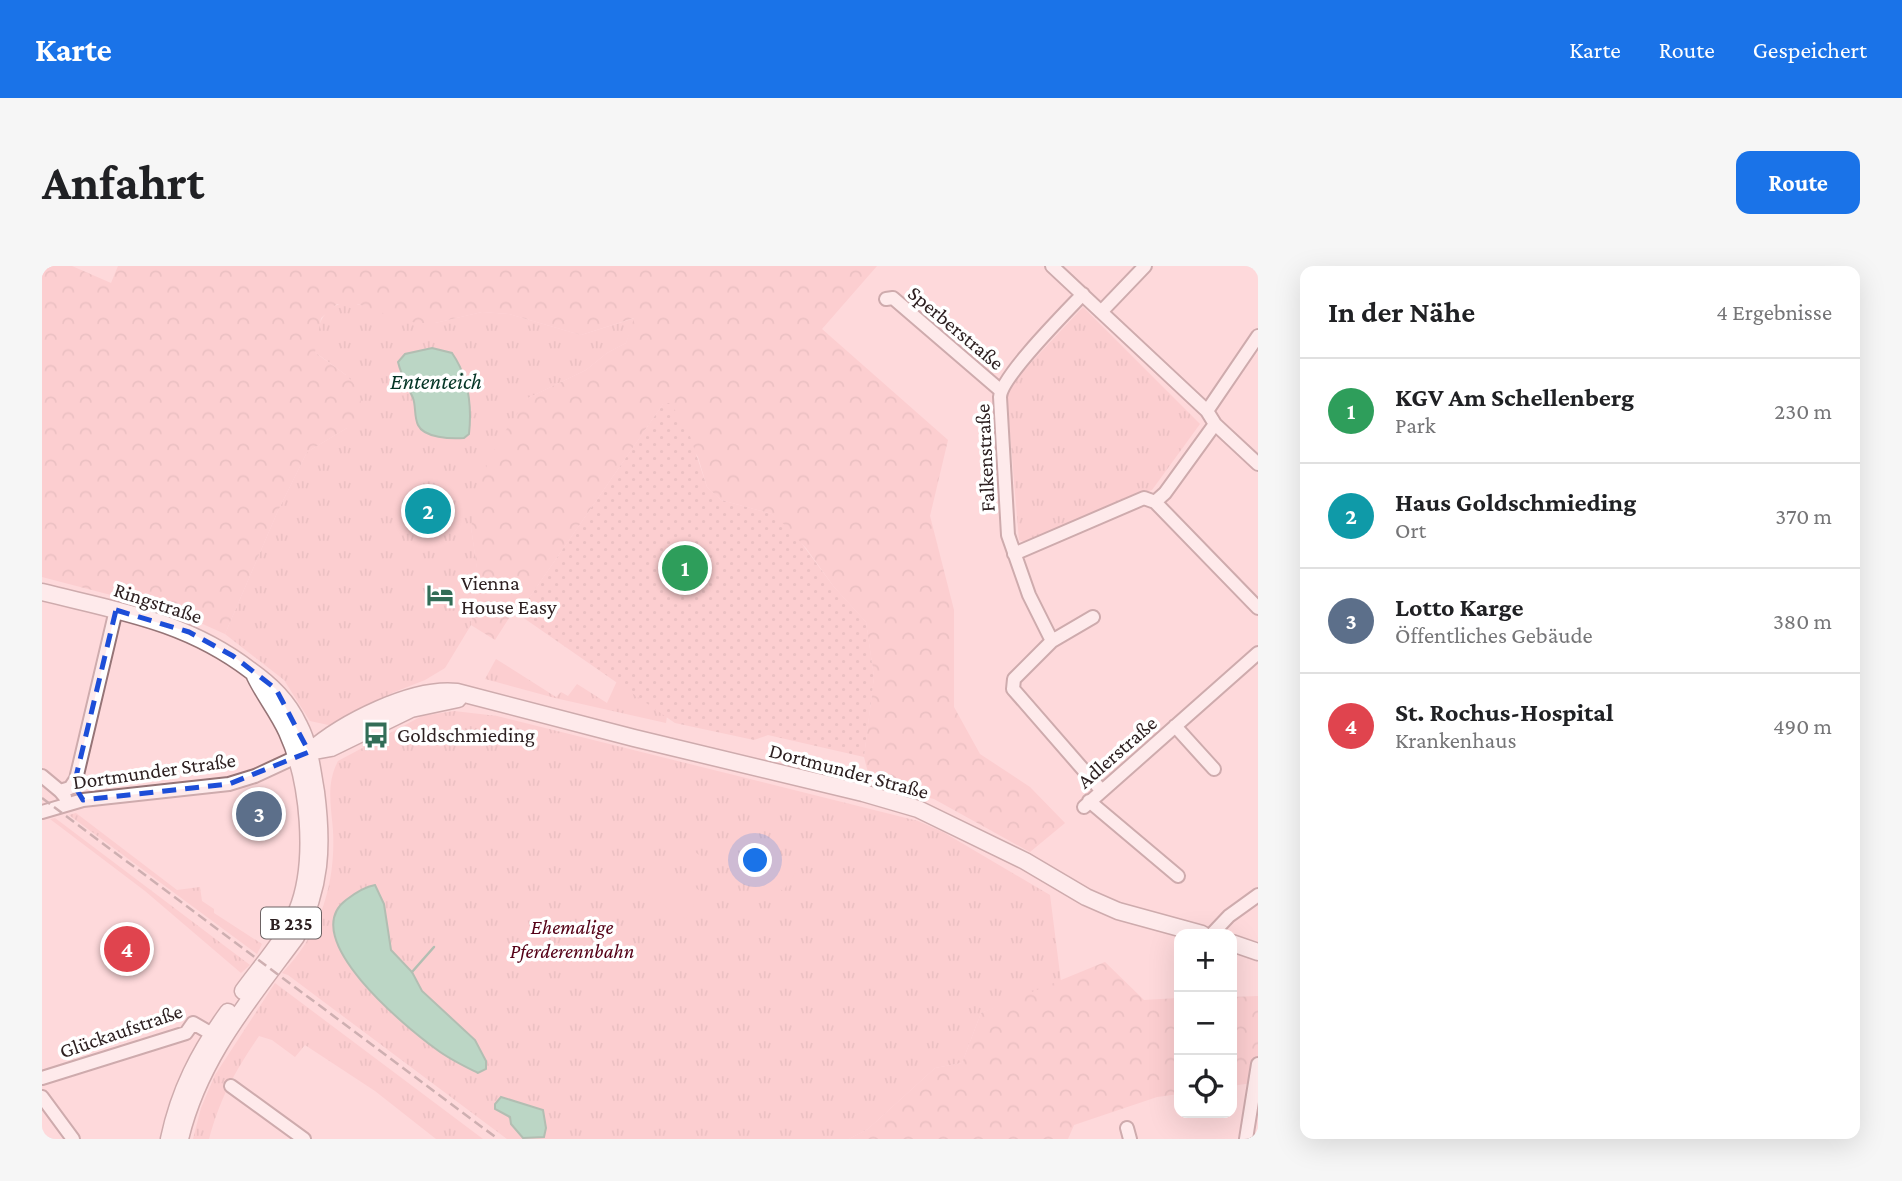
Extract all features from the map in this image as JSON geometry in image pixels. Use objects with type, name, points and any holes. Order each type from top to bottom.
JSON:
[{"type":"main road","name":"Ringstraße","points":[[42,592],[189,632],[214,645],[276,690],[299,725],[302,755]]},
{"type":"main road","name":"Dortmunder Straße","points":[[302,755],[326,737],[407,697],[438,691],[457,692],[467,697],[863,793],[918,809],[1025,861],[1086,897],[1128,914],[1184,929]]},
{"type":"main road","name":"B 235","points":[[169,1139],[181,1094],[194,1065],[212,1034],[297,912],[305,885],[309,856],[302,755]]},
{"type":"main road","name":"B 235","points":[[180,1139],[191,1101],[212,1055],[296,937],[316,886],[321,840],[302,755]]},
{"type":"main road","points":[[1237,945],[1258,952]]},
{"type":"street","points":[[1052,266],[1207,411],[1215,424],[1258,464]]},
{"type":"street","points":[[1101,312],[1145,266]]},
{"type":"street","name":"Falkenstraße","points":[[1052,641],[1028,595],[1009,535],[1000,390],[1083,294]]},
{"type":"street","name":"Sperberstraße","points":[[886,299],[893,298],[1000,390]]},
{"type":"street","points":[[1207,411],[1258,336]]},
{"type":"street","points":[[1155,502],[1165,493],[1215,424]]},
{"type":"street","points":[[1014,554],[1144,498],[1155,502],[1258,608]]},
{"type":"street","points":[[83,800],[75,782],[116,610]]},
{"type":"street","points":[[1093,617],[1052,641],[1013,679],[1013,689],[1101,790]]},
{"type":"street","name":"Adlerstraße","points":[[1178,876],[1086,804],[1258,653]]},
{"type":"street","name":"Adlerstraße","points":[[1175,726],[1214,769]]},
{"type":"street","name":"Dortmunder Straße","points":[[42,811],[83,800],[229,784],[255,776],[302,755]]},
{"type":"street","points":[[42,776],[60,791],[67,804]]},
{"type":"street","points":[[60,791],[75,782]]},
{"type":"street","points":[[1217,929],[1229,916],[1258,895]]},
{"type":"street","name":"Glückaufstraße","points":[[42,1078],[186,1033],[193,1023],[212,1034]]},
{"type":"street","points":[[1246,1139],[1254,1121],[1258,1064]]},
{"type":"street","points":[[231,1086],[304,1139]]},
{"type":"street","points":[[42,1097],[73,1139]]},
{"type":"highlighted area","points":[[116,610],[189,632],[233,656],[276,689],[309,752],[229,784],[83,800],[74,785]]},
{"type":"green space","points":[[42,266],[72,266],[111,283],[118,266],[877,266],[822,329],[948,440],[930,516],[954,610],[954,707],[980,754],[1030,787],[1065,823],[1030,852],[934,799],[871,784],[864,757],[874,677],[866,622],[834,587],[806,548],[772,514],[721,500],[707,487],[698,457],[663,404],[518,614],[509,618],[495,640],[471,625],[478,576],[471,527],[482,476],[499,440],[528,398],[586,370],[607,353],[626,343],[634,318],[581,335],[509,314],[482,312],[435,323],[417,323],[358,304],[337,304],[321,318],[315,352],[353,383],[358,391],[361,411],[347,428],[307,452],[277,513],[225,634],[176,612],[42,577]]},
{"type":"green space","points":[[348,302],[435,323],[482,312],[509,314],[581,335],[635,318],[626,343],[607,353],[586,370],[528,398],[471,527],[478,575],[471,625],[445,668],[425,680],[392,693],[333,726],[310,721],[284,680],[225,634],[277,513],[307,452],[347,428],[346,375],[315,352],[319,327],[326,313],[339,304]]},
{"type":"green space","points":[[1083,307],[1200,424],[1152,490],[1027,543],[1019,540],[1007,397],[1011,384]]},
{"type":"green space","points":[[669,403],[686,424],[707,487],[721,500],[772,514],[793,532],[834,587],[866,622],[874,677],[864,757],[768,735],[754,740],[675,723],[518,614],[663,404]]},
{"type":"green space","points":[[496,659],[556,697],[561,692],[568,696],[577,684],[607,703],[617,681],[667,716],[666,723],[555,698],[485,679]]},
{"type":"green space","name":"Ehemalige Pferderennbahn","points":[[454,711],[497,716],[918,821],[943,832],[1050,895],[1061,982],[981,1013],[962,1063],[935,1068],[868,1129],[849,1139],[507,1139],[282,973],[316,925],[328,889],[333,850],[331,786],[338,761],[422,716]]},
{"type":"green space","points":[[76,813],[177,890],[200,887],[202,901],[214,909],[214,913],[262,944],[257,954],[69,815]]},
{"type":"green space","points":[[55,818],[250,965],[241,973],[145,891],[50,819]]},
{"type":"green space","points":[[752,836],[799,868],[783,891],[736,859]]},
{"type":"green space","points":[[686,846],[708,861],[698,876],[676,861]]},
{"type":"green space","points":[[654,862],[702,892],[685,919],[637,888]]},
{"type":"green space","points":[[1105,962],[1144,1000],[1174,998],[1174,1095],[1157,1097],[1074,1125],[1068,1139],[849,1139],[868,1129],[935,1068],[962,1063],[981,1013]]},
{"type":"green space","points":[[275,983],[483,1139],[436,1139],[375,1091],[305,1045],[295,1057],[272,1040],[259,1036],[229,1085],[209,1139],[193,1139],[201,1108],[215,1075]]},
{"type":"green space","points":[[1258,996],[1258,1082],[1237,1085],[1237,1055],[1237,997]]},
{"type":"water","name":"Ententeich","points":[[432,348],[452,353],[462,371],[470,413],[469,434],[464,438],[445,438],[426,433],[417,422],[413,398],[398,362],[405,354]]},
{"type":"water","points":[[375,885],[384,904],[391,950],[412,972],[422,991],[475,1040],[486,1061],[486,1069],[478,1073],[446,1056],[422,1038],[382,1003],[361,981],[345,958],[335,936],[334,916],[346,900]]},
{"type":"water","points":[[501,1097],[543,1110],[546,1128],[544,1137],[523,1138],[511,1124],[510,1117],[495,1109],[495,1104]]},
{"type":"waterway","points":[[412,972],[434,947]]},
{"type":"railway","points":[[42,798],[498,1139]]},
{"type":"place","name":"Haus Goldschmieding","points":[[428,511]]},
{"type":"place","name":"KGV Am Schellenberg","points":[[685,568]]},
{"type":"place","name":"Vienna House Easy","points":[[440,595]]},
{"type":"place","name":"Goldschmieding","points":[[376,735]]},
{"type":"place","name":"Lotto Karge","points":[[259,814]]},
{"type":"place","name":"St. Rochus-Hospital","points":[[127,949]]}]
